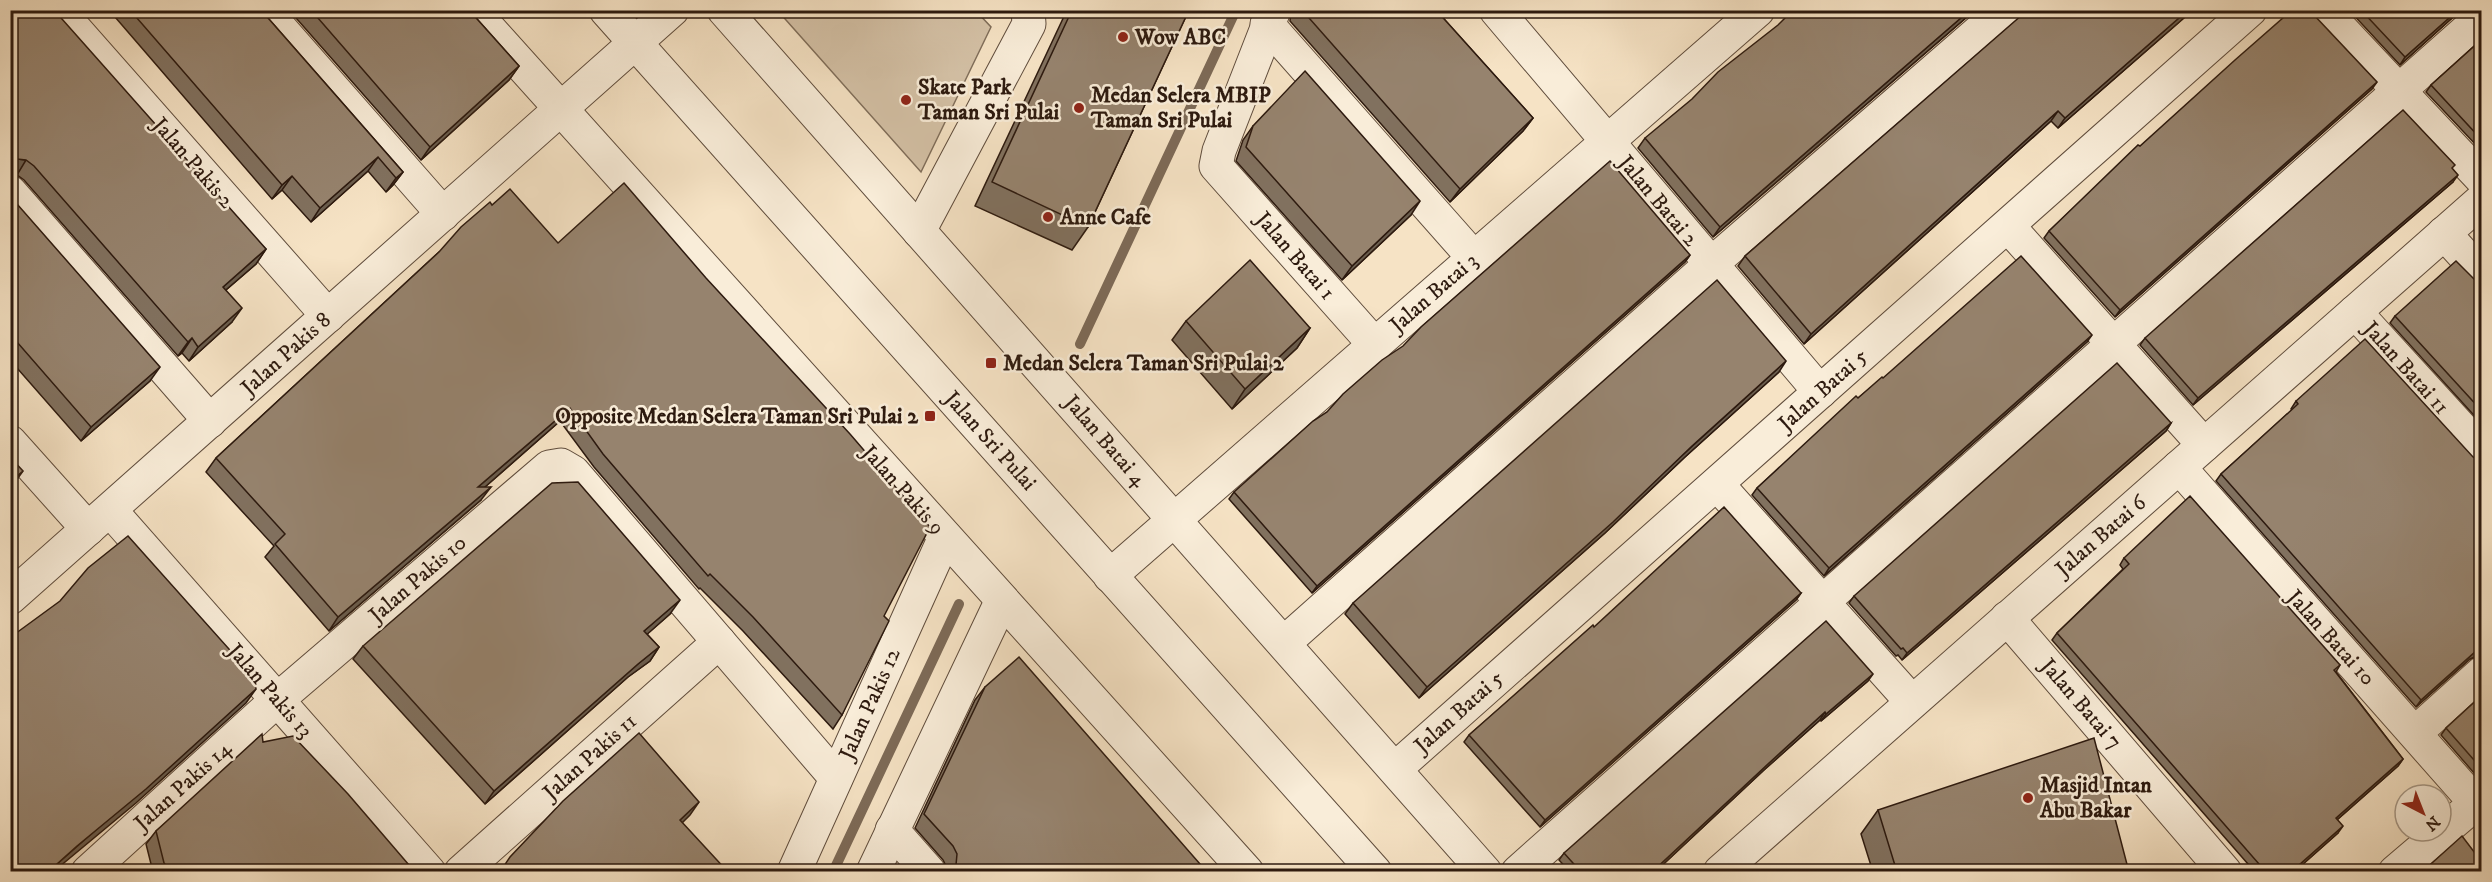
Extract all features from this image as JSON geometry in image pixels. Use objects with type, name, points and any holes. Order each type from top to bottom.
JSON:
[{"type":"street","name":"Jalan Pakis 2","points":[[58,10],[328,316]]},
{"type":"street","points":[[264,10],[443,214]]},
{"type":"street","name":"Jalan Pakis 9","points":[[472,10],[1246,872]]},
{"type":"street","name":"Jalan Sri Pulai","points":[[606,10],[1375,872]]},
{"type":"street","name":"Jalan Pakis 8","points":[[10,598],[672,10]]},
{"type":"street","name":"Jalan Batai 4","points":[[724,10],[1485,872]]},
{"type":"street","points":[[919,231],[1029,24],[1028,10]]},
{"type":"street","name":"Jalan Batai 2","points":[[1496,10],[1820,392]]},
{"type":"street","name":"Jalan Batai 3","points":[[1110,576],[1758,10]]},
{"type":"street","points":[[1284,643],[1710,265],[2004,10]]},
{"type":"street","name":"Jalan Batai 5","points":[[1395,769],[2250,10]]},
{"type":"street","points":[[2323,10],[2481,179]]},
{"type":"street","points":[[1271,17],[1474,258]]},
{"type":"street","name":"Jalan Batai 1","points":[[1271,17],[1219,151],[1216,166],[1375,345]]},
{"type":"street","points":[[1518,872],[2481,17]]},
{"type":"street","points":[[10,192],[210,421]]},
{"type":"street","name":"Jalan Batai 6","points":[[1720,872],[2481,200]]},
{"type":"street","points":[[2008,226],[2204,445]]},
{"type":"street","points":[[2444,233],[2481,275]]},
{"type":"street","name":"Jalan Batai 11","points":[[2355,312],[2481,451]]},
{"type":"street","name":"Jalan Pakis 13","points":[[10,442],[99,520],[277,700],[429,872]]},
{"type":"street","name":"Jalan Pakis 10","points":[[277,700],[549,467],[561,465],[573,472],[719,642]]},
{"type":"street","name":"Jalan Batai 10","points":[[2179,467],[2479,806]]},
{"type":"street","points":[[1717,484],[1912,702]]},
{"type":"street","name":"Jalan Pakis 12","points":[[794,872],[945,537]]},
{"type":"street","points":[[873,872],[1002,600]]},
{"type":"street","name":"Jalan Batai 7","points":[[2007,618],[2225,872]]},
{"type":"street","points":[[719,642],[836,778]]},
{"type":"street","name":"Jalan Pakis 11","points":[[461,872],[719,642]]},
{"type":"street","points":[[2415,733],[2481,673]]},
{"type":"street","name":"Jalan Pakis 14","points":[[96,869],[277,700]]},
{"type":"street","points":[[2395,872],[2479,806]]},
{"type":"street","points":[[892,830],[928,872]]},
{"type":"shaded area","name":"Skate Park Taman Sri Pulai","points":[[778,11],[976,11],[991,27],[921,172]]},
{"type":"building","points":[[10,10],[54,10],[266,249],[223,287],[242,308],[198,347],[192,338],[188,342],[34,166],[26,160],[17,159],[10,163]]},
{"type":"building","points":[[130,10],[261,10],[403,172],[396,178],[378,157],[320,208],[292,176],[282,185]]},
{"type":"building","points":[[311,10],[469,10],[519,66],[430,147]]},
{"type":"building","name":"Medan Selera MBIP Taman Sri Pulai","points":[[1072,10],[1189,10],[1088,227],[992,182]]},
{"type":"building","points":[[1302,10],[1436,10],[1533,118],[1460,189]]},
{"type":"building","points":[[1793,10],[1970,10],[1720,227],[1645,138],[1692,99],[1718,72],[1778,25]]},
{"type":"building","points":[[2026,10],[2188,10],[2065,118],[2058,111],[1811,334],[1745,256]]},
{"type":"building","points":[[2292,10],[2312,10],[2314,15],[2377,82],[2120,310],[2049,231],[2138,145],[2140,146]]},
{"type":"building","points":[[2361,10],[2458,10],[2405,57]]},
{"type":"building","points":[[2481,40],[2481,139],[2431,85]]},
{"type":"building","points":[[1305,71],[1420,201],[1352,266],[1246,147],[1253,126]]},
{"type":"building","points":[[2403,110],[2455,165],[2452,168],[2458,175],[2198,398],[2145,338]]},
{"type":"building","points":[[1610,161],[1690,255],[1317,586],[1234,492],[1313,421],[1327,412],[1343,394],[1382,360],[1403,346],[1421,327]]},
{"type":"building","points":[[624,183],[706,278],[850,434],[930,527],[884,616],[889,621],[842,715],[753,617],[710,574],[708,576],[603,454],[570,408],[478,487],[491,487],[338,617],[275,544],[285,534],[216,458],[490,202],[492,205],[510,189],[558,243]]},
{"type":"building","points":[[10,196],[160,367],[91,427],[10,334]]},
{"type":"building","points":[[2021,256],[2092,335],[1829,568],[1757,488],[1856,396],[1858,398],[1883,378]]},
{"type":"building","points":[[1250,260],[1310,328],[1245,389],[1186,321]]},
{"type":"building","points":[[2456,261],[2481,286],[2481,410],[2395,316]]},
{"type":"building","points":[[1717,280],[1786,361],[1692,446],[1613,522],[1427,687],[1353,603]]},
{"type":"building","points":[[2365,339],[2473,457],[2481,462],[2481,649],[2421,700],[2221,474],[2298,404],[2296,401]]},
{"type":"building","points":[[2117,363],[2171,423],[1907,653],[1903,648],[1901,649],[1854,596]]},
{"type":"building","points":[[10,457],[23,471],[10,482]]},
{"type":"building","points":[[578,482],[680,600],[644,631],[659,647],[494,791],[363,646],[552,483]]},
{"type":"building","points":[[2190,496],[2340,665],[2334,670],[2403,759],[2336,818],[2343,826],[2291,872],[2266,872],[2057,633],[2129,564],[2124,558]]},
{"type":"building","points":[[1724,507],[1801,593],[1545,820],[1469,735],[1593,625],[1594,627]]},
{"type":"building","points":[[128,536],[254,677],[256,689],[146,789],[48,872],[10,872],[10,638],[60,601],[88,568]]},
{"type":"building","points":[[1826,621],[1873,674],[1826,714],[1825,712],[1652,872],[1581,872],[1564,853]]},
{"type":"building","points":[[1019,657],[1207,872],[950,872],[956,865],[957,854],[953,846],[924,814],[985,687]]},
{"type":"building","points":[[2481,696],[2481,768],[2446,728]]},
{"type":"building","points":[[639,733],[699,802],[680,820],[728,872],[500,872],[510,857],[563,801]]},
{"type":"building","points":[[262,734],[263,742],[293,736],[348,794],[415,872],[171,872],[164,863],[156,831]]},
{"type":"building","name":"Masjid Intan Abu Bakar","points":[[2094,738],[2129,872],[1897,872],[1878,810]]},
{"type":"building","points":[[2462,836],[2481,861],[2481,872],[2422,872]]},
{"type":"waterway","points":[[1080,344],[1236,10]]},
{"type":"waterway","points":[[833,872],[959,604]]},
{"type":"place","name":"Wow ABC","points":[[1123,37]]},
{"type":"place","name":"Skate Park Taman Sri Pulai","points":[[906,100]]},
{"type":"place","name":"Medan Selera MBIP Taman Sri Pulai","points":[[1079,108]]},
{"type":"place","name":"Anne Cafe","points":[[1048,217]]},
{"type":"place","name":"Medan Selera Taman Sri Pulai 2","points":[[991,363]]},
{"type":"place","name":"Opposite Medan Selera Taman Sri Pulai 2","points":[[930,416]]},
{"type":"place","name":"Masjid Intan Abu Bakar","points":[[2028,798]]}]
